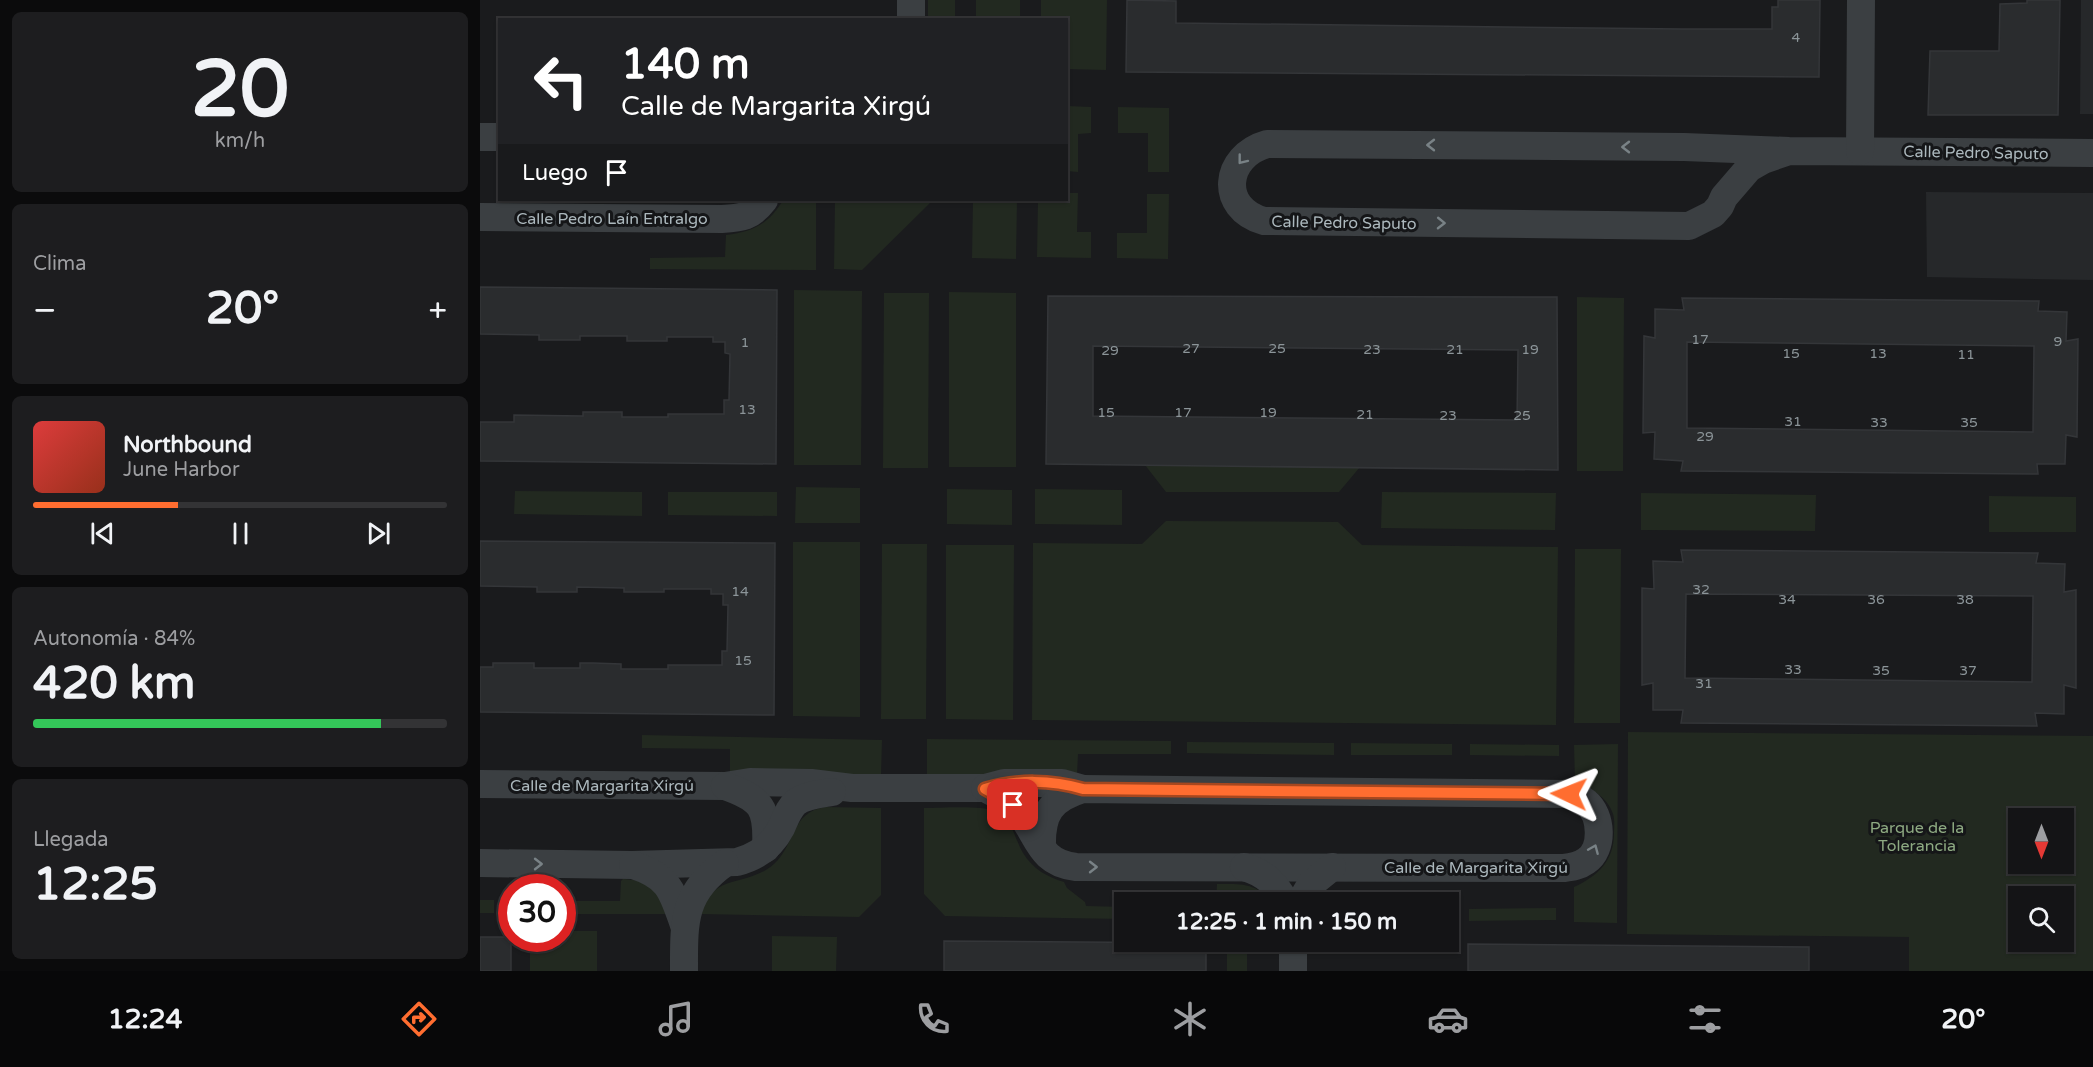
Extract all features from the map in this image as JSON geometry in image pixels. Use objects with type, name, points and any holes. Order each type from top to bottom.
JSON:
[{"type":"street","points":[[911,0],[911,18]]},
{"type":"street","points":[[1860,151],[1861,0]]},
{"type":"street","points":[[480,137],[498,137]]},
{"type":"street","name":"Calle Pedro Saputo","points":[[1789,151],[1763,160],[1749,168],[1724,197],[1713,214],[1689,226],[1264,221],[1251,218],[1240,208],[1234,198],[1233,186],[1234,172],[1238,162],[1247,152],[1267,144],[2093,153]]},
{"type":"street","points":[[1684,147],[1704,157],[1715,167],[1724,197]]},
{"type":"street","name":"Calle Pedro Laín Entralgo","points":[[480,217],[722,219],[754,205]]},
{"type":"street","name":"Calle de Margarita Xirgú","points":[[480,784],[725,786],[750,782],[780,782],[811,783],[852,789],[985,789],[1004,783],[1062,783],[1083,789],[1569,794],[1588,803],[1595,813],[1598,838],[1595,852],[1577,867],[1076,867],[1058,863],[1035,839],[1013,805],[985,789]]},
{"type":"street","name":"Calle de Margarita Xirgú","points":[[725,786],[751,797],[759,804],[766,820],[766,848]]},
{"type":"street","name":"Calle de Margarita Xirgú","points":[[766,848],[777,835],[785,817],[795,804],[811,796],[852,789]]},
{"type":"street","name":"Calle de Margarita Xirgú","points":[[1042,847],[1043,826],[1052,806],[1062,797],[1083,789]]},
{"type":"street","points":[[480,863],[632,865],[725,863],[746,860],[766,848]]},
{"type":"street","points":[[684,971],[684,925],[692,899],[698,888],[714,870],[725,863]]},
{"type":"street","points":[[632,865],[650,870],[665,880],[684,925]]},
{"type":"street","name":"Calle de Margarita Xirgú","points":[[1242,867],[1254,870],[1268,878],[1279,892]]},
{"type":"street","points":[[1306,892],[1311,884],[1332,867]]},
{"type":"street","points":[[1293,952],[1293,971]]},
{"type":"shaded area","points":[[2081,0],[2093,0],[2093,114],[2080,114]]},
{"type":"shaded area","points":[[1926,192],[2093,193],[2093,280],[1927,277]]},
{"type":"green space","points":[[928,0],[955,0],[955,18],[928,18]]},
{"type":"green space","points":[[976,0],[1020,0],[1020,18],[976,18]]},
{"type":"green space","points":[[1041,0],[1107,0],[1106,70],[1068,69],[1068,18],[1041,18]]},
{"type":"green space","points":[[1068,106],[1091,107],[1091,133],[1078,134],[1078,172],[1068,171]]},
{"type":"green space","points":[[1118,107],[1169,108],[1169,172],[1148,172],[1148,133],[1118,133]]},
{"type":"green space","points":[[1068,193],[1078,193],[1077,232],[1091,232],[1091,258],[1037,257],[1038,201],[1068,201]]},
{"type":"green space","points":[[1147,194],[1169,194],[1168,259],[1117,258],[1117,233],[1147,233]]},
{"type":"green space","points":[[782,201],[816,201],[816,270],[650,269],[650,258],[725,257],[726,235],[752,229],[766,221]]},
{"type":"green space","points":[[835,201],[932,201],[862,270],[834,269]]},
{"type":"green space","points":[[973,201],[1017,201],[1016,259],[972,258]]},
{"type":"green space","points":[[794,290],[862,291],[861,465],[794,465]]},
{"type":"green space","points":[[949,292],[1016,293],[1016,467],[949,467]]},
{"type":"green space","points":[[884,293],[929,293],[928,468],[883,468]]},
{"type":"green space","points":[[1577,297],[1624,298],[1623,471],[1577,471]]},
{"type":"green space","points":[[1145,465],[1360,467],[1339,492],[1166,492]]},
{"type":"green space","points":[[796,487],[860,488],[860,523],[795,523]]},
{"type":"green space","points":[[947,489],[1012,490],[1012,525],[947,524]]},
{"type":"green space","points":[[1035,489],[1122,490],[1122,525],[1035,524]]},
{"type":"green space","points":[[515,491],[642,492],[642,516],[514,514]]},
{"type":"green space","points":[[668,492],[777,492],[777,516],[668,515]]},
{"type":"green space","points":[[1382,492],[1556,493],[1555,530],[1381,528]]},
{"type":"green space","points":[[1641,493],[1816,495],[1815,531],[1641,530]]},
{"type":"green space","points":[[1989,496],[2076,497],[2076,532],[1989,532]]},
{"type":"green space","points":[[1166,521],[1338,522],[1362,545],[1558,547],[1556,725],[1032,720],[1033,543],[1142,544]]},
{"type":"green space","points":[[793,542],[860,542],[860,717],[793,716]]},
{"type":"green space","points":[[882,544],[927,544],[926,719],[881,719]]},
{"type":"green space","points":[[946,545],[1014,545],[1013,720],[946,719]]},
{"type":"green space","points":[[1575,549],[1621,549],[1620,723],[1574,723]]},
{"type":"green space","name":"Parque de la Tolerancia","points":[[1628,732],[2093,736],[2093,971],[1909,971],[1909,937],[1627,934]]},
{"type":"green space","points":[[642,735],[882,740],[881,775],[730,772],[730,749],[642,748]]},
{"type":"green space","points":[[927,739],[1171,741],[1171,754],[1078,754],[1077,775],[927,775]]},
{"type":"green space","points":[[1187,742],[1334,743],[1334,755],[1187,753]]},
{"type":"green space","points":[[1351,743],[1452,744],[1452,755],[1351,755]]},
{"type":"green space","points":[[1470,744],[1559,745],[1559,756],[1470,755]]},
{"type":"green space","points":[[1618,744],[1617,923],[1574,922],[1574,887],[1590,878],[1608,859],[1613,843],[1614,824],[1611,808],[1607,803],[1592,790],[1575,781],[1574,745]]},
{"type":"green space","points":[[825,807],[881,808],[881,895],[859,917],[701,914],[706,901],[713,892],[722,886],[764,871],[774,864],[786,848],[799,822],[814,810]]},
{"type":"green space","points":[[924,808],[988,809],[1001,814],[1006,819],[1023,853],[1036,868],[1064,882],[1067,888],[1085,902],[1086,906],[1114,907],[1114,919],[945,916],[924,894]]},
{"type":"green space","points":[[623,879],[634,880],[648,884],[656,892],[667,914],[576,914],[576,901],[620,901]]},
{"type":"green space","points":[[1217,884],[1240,884],[1261,892],[1217,892]]},
{"type":"green space","points":[[480,900],[494,900],[494,913],[480,913]]},
{"type":"green space","points":[[1556,908],[1556,920],[1469,921],[1469,909]]},
{"type":"green space","points":[[576,931],[597,931],[597,971],[530,971],[530,952],[576,952]]},
{"type":"green space","points":[[772,936],[837,937],[836,971],[772,971]]},
{"type":"green space","points":[[1227,952],[1247,952],[1247,971],[1227,971]]},
{"type":"building","points":[[1127,0],[1176,1],[1176,23],[1772,29],[1772,7],[1778,7],[1778,0],[1820,0],[1819,77],[1126,72]]},
{"type":"building","points":[[2027,0],[2060,0],[2058,115],[1928,115],[1930,51],[1999,51],[2000,4],[2027,3]]},
{"type":"building","points":[[480,287],[777,290],[776,464],[480,461],[480,422],[514,422],[514,415],[583,416],[583,412],[622,412],[622,417],[668,417],[668,414],[724,414],[724,400],[729,400],[730,354],[725,353],[725,342],[713,342],[713,337],[667,337],[667,341],[627,341],[627,336],[580,336],[580,340],[539,340],[539,335],[480,334]]},
{"type":"building","points":[[1048,296],[1557,297],[1558,470],[1046,464]],"holes":[[[1093,346],[1518,350],[1517,420],[1093,416]]]},
{"type":"building","points":[[1682,298],[2039,301],[2038,311],[2067,312],[2066,341],[2078,339],[2077,437],[2066,435],[2065,464],[2037,464],[2038,474],[1681,471],[1683,461],[1654,459],[1655,432],[1643,433],[1644,336],[1655,338],[1655,309],[1684,310]],"holes":[[[1687,342],[2034,346],[2033,432],[1687,428]]]},
{"type":"building","points":[[480,541],[775,543],[774,715],[480,712],[480,667],[493,667],[493,663],[534,663],[534,668],[580,668],[580,663],[621,664],[621,669],[668,669],[668,665],[722,665],[722,651],[727,651],[728,605],[723,605],[723,594],[711,594],[711,589],[624,592],[624,588],[577,587],[577,592],[537,592],[537,587],[480,586]]},
{"type":"building","points":[[1681,550],[2038,553],[2036,563],[2065,564],[2064,592],[2076,590],[2076,688],[2064,685],[2064,714],[2035,713],[2037,726],[1681,723],[1683,710],[1653,710],[1653,683],[1642,685],[1642,588],[1654,589],[1653,561],[1683,562]],"holes":[[[1686,594],[2033,596],[2032,682],[1685,678]]]},
{"type":"building","points":[[480,937],[498,937],[498,952],[511,952],[511,971],[480,971]]},
{"type":"building","points":[[944,941],[1114,942],[1114,952],[1206,952],[1206,971],[944,971]]},
{"type":"building","points":[[1468,944],[1809,947],[1809,971],[1468,971]]},
{"type":"route","points":[[1013,805],[985,789],[1004,783],[1062,783],[1083,789],[1569,794]]}]
